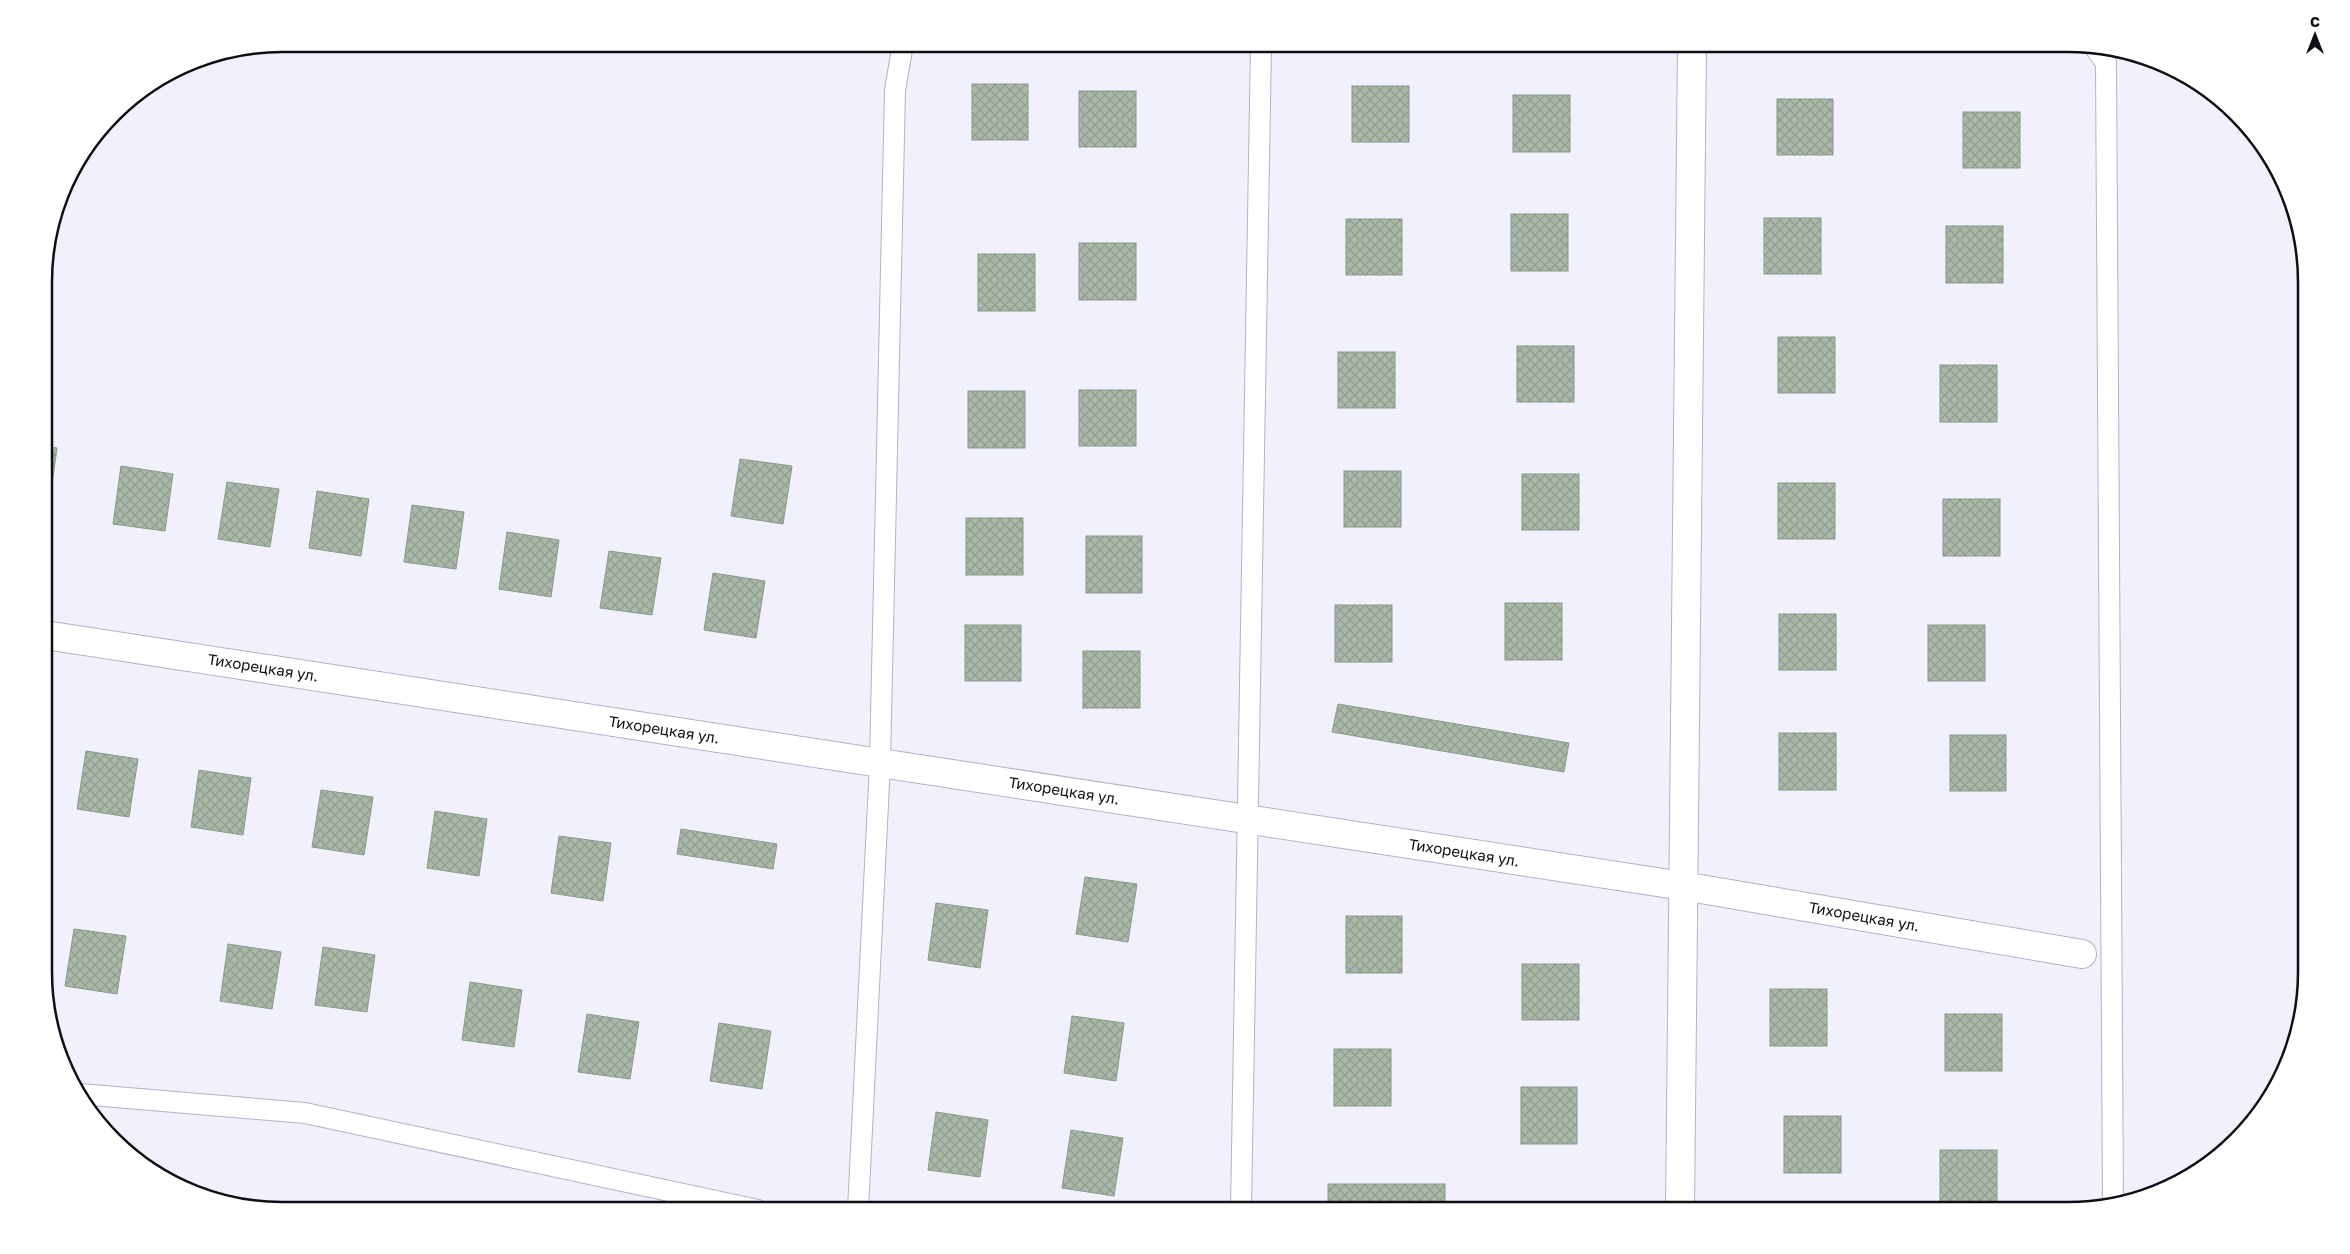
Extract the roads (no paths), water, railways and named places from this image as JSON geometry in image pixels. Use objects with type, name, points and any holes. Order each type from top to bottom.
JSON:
[{"type":"street","points":[[1680,1202],[1692,52]]},
{"type":"street","name":"Тихорецкая ул.","points":[[52,636],[1683,886],[2082,954]]},
{"type":"lane","points":[[858,1202],[880,763],[895,90],[902,52]]},
{"type":"lane","points":[[1241,1202],[1246,819],[1261,52]]},
{"type":"lane","points":[[2100,54],[2106,63],[2113,1197]]},
{"type":"lane","points":[[88,1095],[305,1112],[721,1202]]}]
